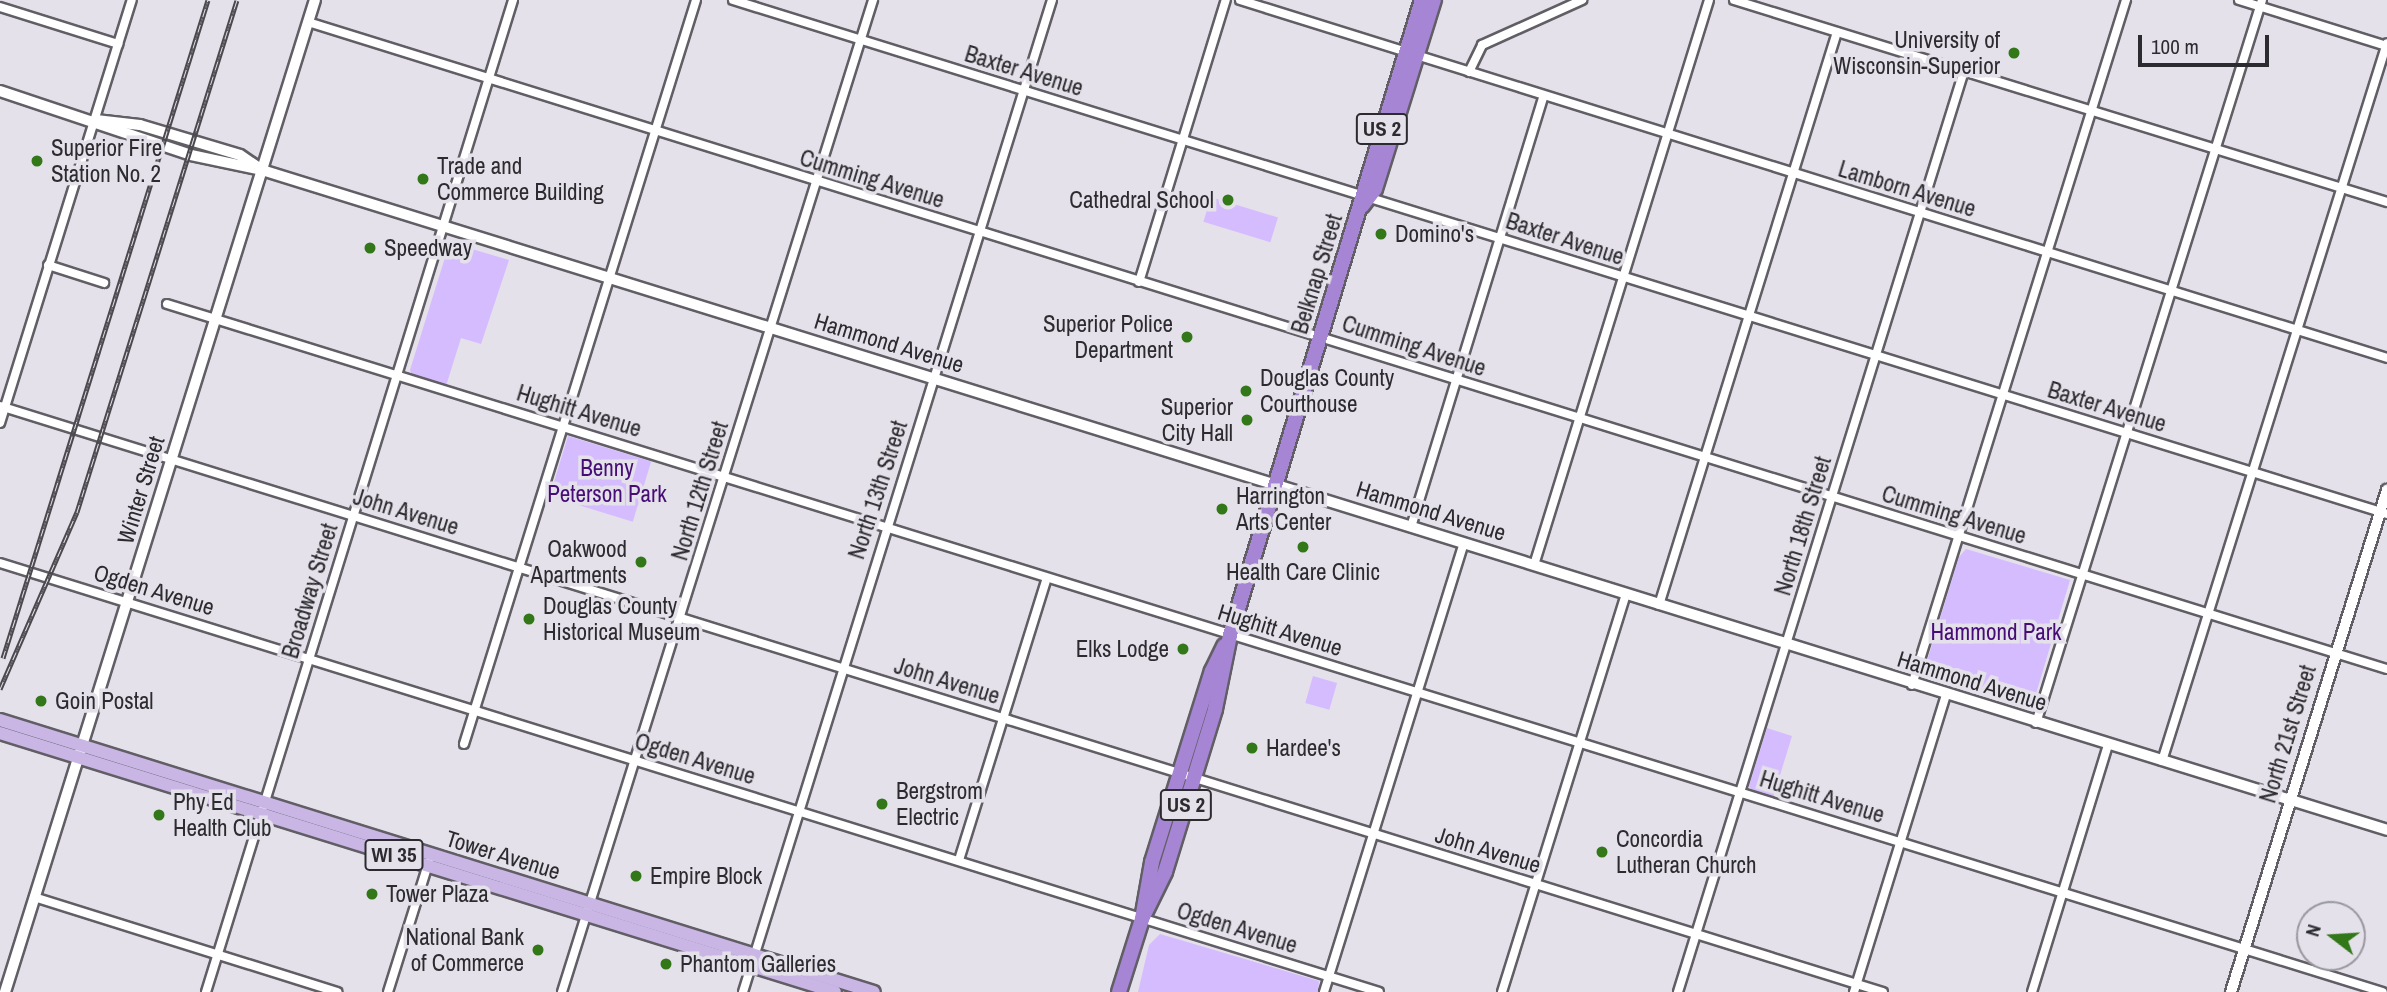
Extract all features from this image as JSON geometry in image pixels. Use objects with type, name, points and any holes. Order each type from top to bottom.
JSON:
[{"type":"highway","name":"Belknap Street","points":[[1411,53],[1422,0]]},
{"type":"highway","name":"Belknap Street","points":[[1119,992],[1142,919],[1165,872],[1186,777],[1217,702],[1230,635],[1321,336],[1411,53],[1434,0]]},
{"type":"main road","name":"Tower Avenue","points":[[0,720],[82,752],[429,860],[753,960],[874,992]]},
{"type":"main road","name":"Tower Avenue","points":[[0,733],[82,752]]},
{"type":"main road","name":"Tower Avenue","points":[[753,960],[835,992]]},
{"type":"street","points":[[0,423],[2,407],[132,0]]},
{"type":"street","name":"Winter Street","points":[[5,992],[315,0]]},
{"type":"street","name":"Broadway Street","points":[[206,992],[513,0]]},
{"type":"street","points":[[464,744],[696,0]]},
{"type":"street","name":"Baxter Avenue","points":[[733,0],[1183,140],[1364,201],[1500,239],[2384,513]]},
{"type":"street","name":"North 12th Street","points":[[562,992],[873,0]]},
{"type":"street","name":"North 13th Street","points":[[743,992],[1052,0]]},
{"type":"street","points":[[1139,282],[1226,0]]},
{"type":"street","name":"Lamborn Avenue","points":[[1240,0],[2387,358]]},
{"type":"street","points":[[1469,72],[1482,45],[1582,0]]},
{"type":"street","points":[[1534,565],[1709,0]]},
{"type":"street","points":[[1734,0],[2387,202]]},
{"type":"street","points":[[1912,685],[2126,0]]},
{"type":"street","points":[[2162,761],[2387,45],[2261,3],[2239,0]]},
{"type":"street","points":[[2036,723],[2261,3]]},
{"type":"street","points":[[0,7],[118,44]]},
{"type":"street","name":"Cumming Avenue","points":[[308,22],[2387,669]]},
{"type":"street","points":[[1659,605],[1837,32]]},
{"type":"street","name":"North 18th Street","points":[[1678,992],[1964,71]]},
{"type":"street","name":"Hammond Avenue","points":[[0,91],[94,120],[145,126],[240,155],[262,170],[443,227],[1464,543],[1912,685],[2387,830]]},
{"type":"street","points":[[1411,527],[1544,96]]},
{"type":"street","points":[[48,265],[104,283]]},
{"type":"street","name":"Hughitt Avenue","points":[[167,303],[2383,992]]},
{"type":"street","name":"John Avenue","points":[[2,407],[1696,934],[1855,988],[1883,992]]},
{"type":"street","name":"North 21st Street","points":[[2231,992],[2336,653],[2384,513],[2387,490]]},
{"type":"street","points":[[1324,992],[1464,543]]},
{"type":"street","name":"Ogden Avenue","points":[[0,563],[1379,992]]},
{"type":"street","points":[[959,860],[1047,578]]},
{"type":"street","points":[[1502,992],[1626,594]]},
{"type":"street","points":[[1855,988],[1946,695]]},
{"type":"street","points":[[2032,992],[2108,745]]},
{"type":"street","points":[[388,992],[429,860]]},
{"type":"street","points":[[34,897],[337,992]]},
{"type":"green space","points":[[1211,197],[1278,217],[1270,242],[1203,222]]},
{"type":"green space","points":[[455,244],[509,260],[481,344],[461,338],[446,386],[412,375],[410,370],[447,251]]},
{"type":"green space","name":"Benny Peterson Park","points":[[568,436],[651,461],[633,522],[550,496]]},
{"type":"green space","name":"Hammond Park","points":[[1966,549],[2070,580],[2032,707],[1923,674],[1959,557]]},
{"type":"green space","points":[[1313,676],[1337,683],[1329,710],[1305,703]]},
{"type":"green space","points":[[1767,728],[1792,736],[1773,798],[1752,791],[1749,786]]},
{"type":"green space","points":[[1160,934],[1319,981],[1318,992],[1138,992],[1149,945]]},
{"type":"railway","points":[[3,658],[208,0]]},
{"type":"railway","points":[[0,689],[77,512],[237,0]]},
{"type":"place","name":"University of Wisconsin-Superior","points":[[2014,53]]},
{"type":"place","name":"Superior Fire Station No. 2","points":[[37,161]]},
{"type":"place","name":"Trade and Commerce Building","points":[[423,179]]},
{"type":"place","name":"Cathedral School","points":[[1228,200]]},
{"type":"place","name":"Domino's","points":[[1381,234]]},
{"type":"place","name":"Speedway","points":[[370,248]]},
{"type":"place","name":"Superior Police Department","points":[[1187,337]]},
{"type":"place","name":"Douglas County Courthouse","points":[[1246,391]]},
{"type":"place","name":"Superior City Hall","points":[[1247,420]]},
{"type":"place","name":"Harrington Arts Center","points":[[1222,509]]},
{"type":"place","name":"Health Care Clinic","points":[[1303,547]]},
{"type":"place","name":"Oakwood Apartments","points":[[641,562]]},
{"type":"place","name":"Douglas County Historical Museum","points":[[529,619]]},
{"type":"place","name":"Elks Lodge","points":[[1183,649]]},
{"type":"place","name":"Goin Postal","points":[[41,701]]},
{"type":"place","name":"Hardee's","points":[[1252,748]]},
{"type":"place","name":"Bergstrom Electric","points":[[882,804]]},
{"type":"place","name":"Phy Ed Health Club","points":[[159,815]]},
{"type":"place","name":"Concordia Lutheran Church","points":[[1602,852]]},
{"type":"place","name":"Empire Block","points":[[636,876]]},
{"type":"place","name":"Tower Plaza","points":[[372,894]]},
{"type":"place","name":"National Bank of Commerce","points":[[538,950]]},
{"type":"place","name":"Phantom Galleries","points":[[666,964]]}]
